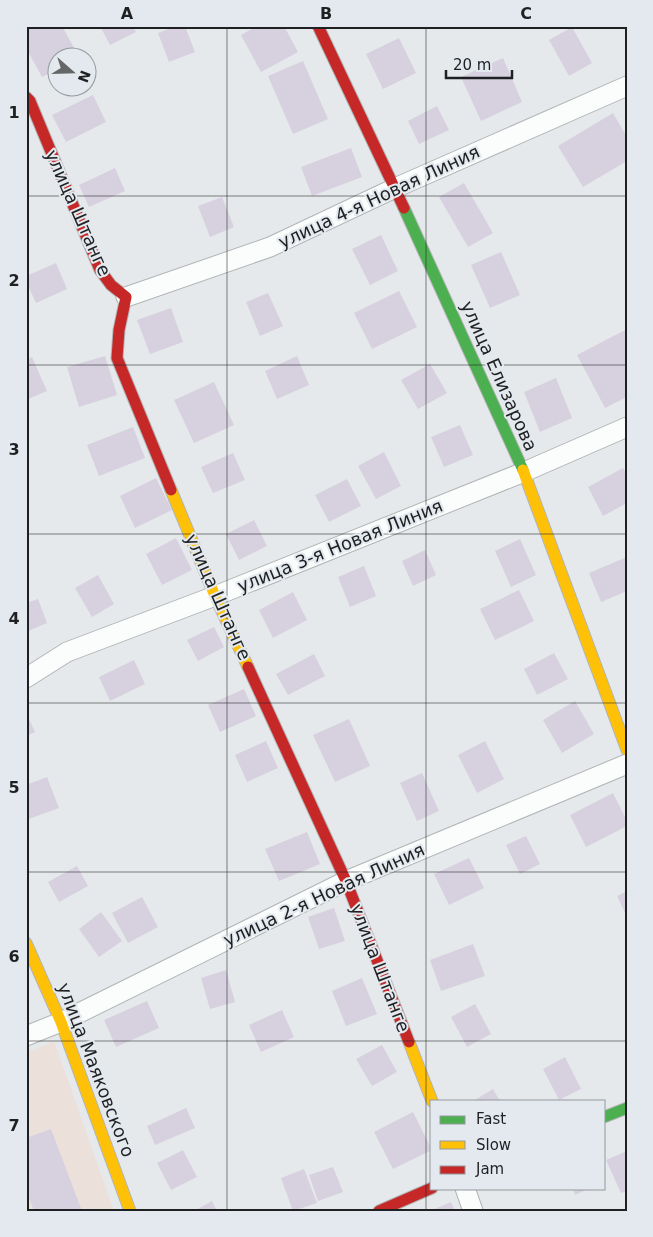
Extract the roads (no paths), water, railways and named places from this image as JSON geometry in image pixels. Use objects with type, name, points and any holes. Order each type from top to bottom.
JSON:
[{"type":"street","name":"улица Елизарова","points":[[318,26],[395,188],[524,472],[627,750]]},
{"type":"street","name":"улица 4-я Новая Линия","points":[[126,296],[270,247],[395,188],[627,86]]},
{"type":"street","name":"улица Штанге","points":[[26,98],[30,101],[100,270],[111,285],[126,296],[117,358],[215,596],[346,880],[432,1100]]},
{"type":"street","name":"улица 3-я Новая Линия","points":[[26,678],[67,652],[215,596],[524,472],[627,427]]},
{"type":"street","name":"улица 2-я Новая Линия","points":[[26,1036],[61,1022],[346,880],[627,764]]},
{"type":"street","name":"улица Маяковского","points":[[26,943],[61,1022],[130,1211]]},
{"type":"street","points":[[606,1116],[627,1108]]},
{"type":"street","points":[[379,1211],[430,1189]]},
{"type":"street","points":[[466,1190],[473,1211]]}]
